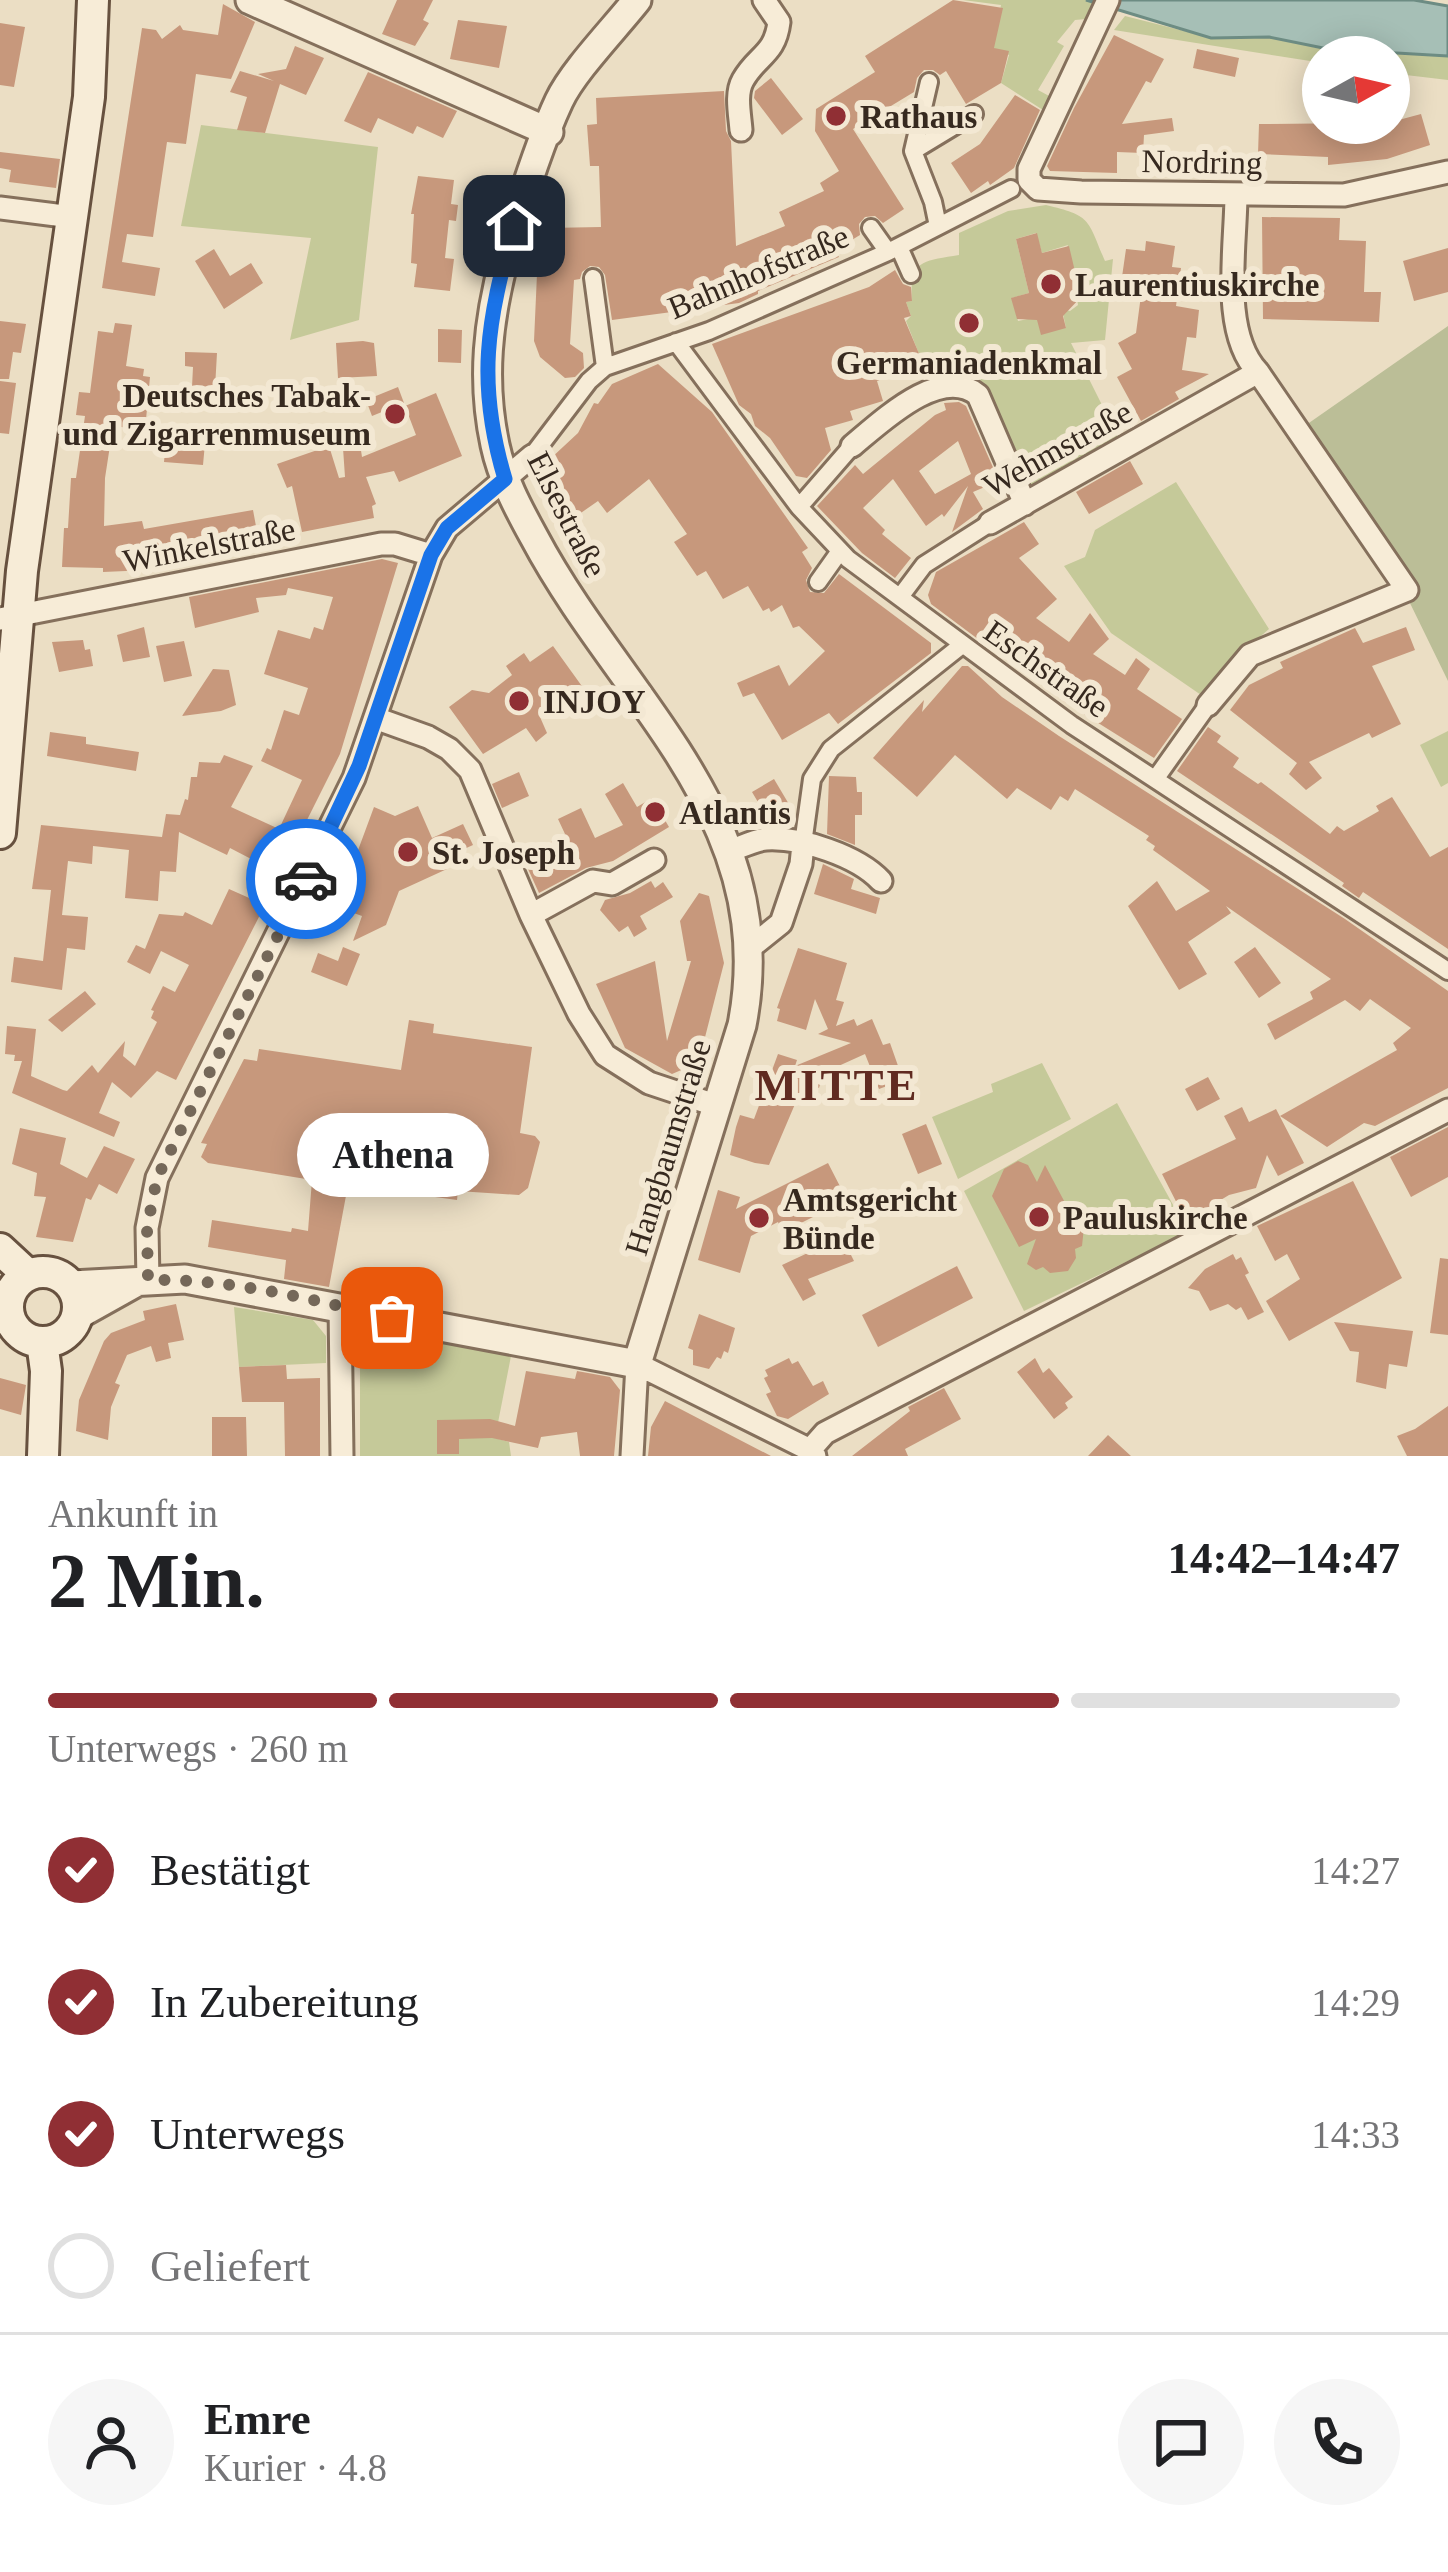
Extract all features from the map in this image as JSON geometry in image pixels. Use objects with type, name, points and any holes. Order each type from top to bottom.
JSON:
[{"type":"main road","points":[[0,833],[10,617],[22,571],[89,97],[94,0]]},
{"type":"main road","points":[[0,1249],[13,1282],[10,1321],[18,1332],[64,1320]]},
{"type":"main road","points":[[13,1282],[44,1270],[60,1275],[64,1320],[44,1446]]},
{"type":"street","name":"Elsestraße","points":[[637,0],[560,98],[514,226],[487,341],[488,405],[505,479],[551,568],[599,643],[664,728],[717,823]]},
{"type":"street","name":"Elsestraße","points":[[549,132],[573,109],[655,0]]},
{"type":"street","points":[[741,130],[742,81],[777,42],[779,22],[761,1]]},
{"type":"street","points":[[266,3],[549,132]]},
{"type":"street","points":[[1020,184],[1105,7]]},
{"type":"street","points":[[929,82],[913,151],[938,226]]},
{"type":"street","points":[[913,151],[974,114]]},
{"type":"street","name":"Nordring","points":[[1020,184],[1059,191],[1345,195],[1448,172]]},
{"type":"street","name":"Bahnhofstraße","points":[[605,368],[676,343],[893,250],[1020,184]]},
{"type":"street","points":[[1156,778],[1250,655],[1407,590],[1244,356],[1234,332],[1236,194]]},
{"type":"street","points":[[0,208],[72,217]]},
{"type":"street","name":"Bahnhofstraße","points":[[871,228],[911,274]]},
{"type":"street","points":[[142,1281],[157,1178],[338,814],[431,555],[447,528],[532,456],[605,368],[593,278]]},
{"type":"street","name":"Eschstraße","points":[[676,343],[774,486],[840,551],[1067,731],[1156,778],[1208,821],[1376,931],[1448,970]]},
{"type":"street","name":"Wehmstraße","points":[[900,597],[924,565],[989,523],[1258,371]]},
{"type":"street","points":[[799,507],[853,446],[902,404],[951,385],[969,387],[978,395],[1024,504]]},
{"type":"street","name":"Winkelstraße","points":[[10,617],[381,544],[431,555]]},
{"type":"street","points":[[818,582],[840,551]]},
{"type":"street","points":[[751,947],[781,923],[800,864],[812,779],[831,749],[962,645]]},
{"type":"street","points":[[375,718],[428,737],[470,770],[531,914],[574,1004],[605,1055],[649,1083],[715,1105]]},
{"type":"street","name":"Hangbaumstraße","points":[[637,1364],[742,1025],[749,985],[751,947],[744,898],[717,823]]},
{"type":"street","points":[[730,851],[764,839],[802,844],[868,867],[881,881]]},
{"type":"street","points":[[531,914],[592,881],[612,884],[654,860]]},
{"type":"street","points":[[64,1320],[142,1281],[185,1280],[340,1306],[637,1364],[812,1453],[825,1433],[1448,1110]]},
{"type":"street","points":[[340,1306],[342,1456]]},
{"type":"street","points":[[632,1456],[637,1364]]},
{"type":"green space","points":[[963,0],[1086,0],[1093,4],[1086,19],[1075,20],[1057,42],[1064,46],[1038,90],[1051,97],[1043,110],[1001,83],[1009,55],[993,48],[1001,5]]},
{"type":"green space","points":[[1125,16],[1212,38],[1269,37],[1302,44],[1302,60],[1114,30]]},
{"type":"green space","points":[[1410,54],[1448,56],[1448,80],[1410,75]]},
{"type":"green space","points":[[201,125],[378,147],[359,320],[290,340],[311,238],[181,226]]},
{"type":"green space","points":[[1046,205],[1072,212],[1091,228],[1105,261],[1113,259],[1105,340],[1071,343],[1122,445],[1033,495],[1022,490],[973,374],[952,378],[946,360],[925,369],[906,321],[911,316],[906,302],[912,301],[913,277],[921,264],[959,255],[959,233],[1008,211]],"holes":[[[1036,233],[1042,253],[1068,245],[1078,282],[1074,287],[1083,285],[1086,295],[1077,298],[1078,305],[1070,311],[1062,309],[1066,328],[1033,318],[1018,321],[1012,298],[1029,293],[1016,239]]]},
{"type":"green space","points":[[1448,326],[1448,681],[1408,599],[1419,593],[1306,425]]},
{"type":"green space","points":[[1176,482],[1269,629],[1224,668],[1204,697],[1111,633],[1064,566],[1085,557],[1095,530]]},
{"type":"green space","points":[[1448,731],[1448,783],[1441,787],[1420,745]]},
{"type":"green space","points":[[1042,1063],[1071,1119],[958,1179],[932,1117],[993,1092],[991,1084]]},
{"type":"green space","points":[[1117,1103],[1188,1232],[1024,1311],[964,1191]]},
{"type":"green space","points":[[234,1307],[313,1320],[326,1336],[326,1363],[239,1367]]},
{"type":"green space","points":[[442,1342],[511,1356],[495,1438],[509,1442],[511,1456],[360,1456],[360,1350],[434,1364]]},
{"type":"water","points":[[1086,0],[1414,0],[1448,6],[1448,56],[1410,54],[1410,36],[1302,36],[1302,44],[1269,37],[1211,38]]},
{"type":"building","points":[[397,0],[433,0],[423,20],[429,23],[415,46],[382,34]]},
{"type":"building","points":[[953,0],[1003,8],[994,48],[1009,51],[1001,83],[966,104],[946,71],[940,75],[924,70],[914,92],[853,129],[904,209],[883,223],[875,216],[865,217],[859,224],[860,235],[835,250],[839,257],[739,303],[612,320],[605,275],[599,267],[590,266],[574,280],[570,344],[583,353],[584,368],[575,377],[565,378],[540,357],[534,341],[537,274],[544,274],[548,228],[601,227],[599,166],[590,166],[587,125],[597,124],[596,98],[724,91],[736,246],[785,226],[779,212],[824,191],[820,183],[839,171],[815,131],[816,109],[875,72],[865,56]]},
{"type":"building","points":[[223,4],[255,22],[231,79],[196,74],[186,144],[167,142],[153,237],[127,234],[122,262],[160,268],[155,296],[102,288],[142,28],[156,30],[162,39],[180,25],[183,30],[218,35]]},
{"type":"building","points":[[458,20],[507,26],[499,68],[450,59]]},
{"type":"building","points":[[0,23],[25,27],[14,87],[0,85]]},
{"type":"building","points":[[1114,35],[1164,59],[1122,124],[1172,118],[1174,131],[1144,135],[1143,153],[1117,152],[1117,173],[1050,171],[1047,166],[1074,108]]},
{"type":"building","points":[[295,46],[324,58],[306,95],[280,84],[265,133],[237,130],[247,97],[230,92],[240,71],[274,81],[258,74],[286,69]]},
{"type":"building","points":[[1197,49],[1239,58],[1235,77],[1193,68]]},
{"type":"building","points":[[368,72],[457,111],[443,138],[417,126],[413,134],[378,118],[371,133],[344,121]]},
{"type":"building","points":[[771,78],[803,119],[782,135],[754,98],[755,91]]},
{"type":"building","points":[[1015,95],[1040,110],[1014,168],[971,193],[951,163],[980,144]]},
{"type":"building","points":[[1421,114],[1430,145],[1387,159],[1328,165],[1328,157],[1258,154],[1259,124],[1302,124],[1302,144],[1410,144],[1410,117]]},
{"type":"building","points":[[0,152],[60,159],[56,188],[9,182],[11,170],[0,168]]},
{"type":"building","points":[[418,176],[454,180],[451,204],[458,205],[456,221],[449,220],[445,258],[454,259],[450,291],[414,287],[417,264],[411,263],[411,214]]},
{"type":"building","points":[[1262,217],[1340,218],[1339,240],[1366,241],[1364,292],[1381,292],[1379,322],[1263,319]]},
{"type":"building","name":"Laurentiuskirche","points":[[1037,233],[1042,253],[1069,246],[1081,297],[1063,316],[1066,328],[1041,335],[1037,320],[1017,319],[1011,298],[1029,293],[1016,239]]},
{"type":"building","points":[[1146,241],[1175,246],[1172,267],[1181,268],[1176,306],[1199,310],[1196,338],[1187,337],[1182,370],[1209,374],[1175,392],[1179,399],[1141,421],[1117,377],[1132,369],[1118,343],[1136,333],[1143,280],[1122,277],[1126,249],[1145,251]]},
{"type":"building","points":[[1448,248],[1448,292],[1414,301],[1403,261]]},
{"type":"building","points":[[214,249],[230,276],[251,263],[263,283],[224,309],[195,261]]},
{"type":"building","points":[[895,270],[903,284],[911,287],[912,301],[906,302],[911,316],[904,318],[923,363],[877,381],[883,401],[850,411],[853,420],[825,428],[831,450],[807,478],[796,476],[770,438],[755,426],[751,414],[739,405],[712,344],[869,287]]},
{"type":"building","points":[[0,321],[26,324],[21,353],[13,352],[9,379],[0,379]]},
{"type":"building","points":[[115,323],[132,325],[126,366],[144,369],[143,376],[150,377],[145,430],[113,426],[104,526],[142,521],[144,529],[253,510],[258,537],[231,543],[229,536],[205,548],[144,554],[146,565],[126,571],[62,567],[71,478],[76,478],[85,416],[76,415],[79,392],[90,393],[98,331],[113,333]]},
{"type":"building","points":[[438,329],[462,330],[461,363],[438,362]]},
{"type":"building","points":[[336,343],[374,343],[377,376],[338,378]]},
{"type":"building","points":[[185,352],[217,353],[215,388],[192,387],[193,367],[185,366]]},
{"type":"building","points":[[658,364],[712,412],[808,548],[802,552],[812,568],[806,580],[810,592],[824,593],[839,574],[931,643],[931,653],[838,724],[829,713],[782,740],[754,693],[743,697],[737,683],[779,665],[789,686],[825,651],[799,626],[793,628],[782,605],[763,611],[748,586],[723,599],[706,571],[697,576],[674,542],[687,534],[649,479],[607,513],[598,501],[565,524],[547,502],[554,496],[535,473],[578,433],[594,403],[612,384]]},
{"type":"building","points":[[0,381],[16,383],[9,434],[0,433]]},
{"type":"building","points":[[398,387],[404,403],[372,416],[366,400]]},
{"type":"building","points":[[436,393],[462,456],[399,482],[394,471],[366,477],[376,504],[372,506],[374,518],[302,532],[292,486],[287,488],[277,464],[329,446],[339,478],[345,477],[343,448],[360,444],[362,457],[416,435],[405,406]]},
{"type":"building","points":[[944,403],[966,406],[999,481],[973,492],[983,509],[952,532],[968,486],[944,517],[926,526],[893,479],[863,508],[885,530],[882,534],[911,558],[895,578],[862,553],[817,506],[855,465],[863,474],[946,410]],"holes":[[[958,441],[971,474],[935,494],[919,471]]]},
{"type":"building","points":[[166,440],[205,443],[203,465],[164,462]]},
{"type":"building","points":[[1130,461],[1143,484],[1089,514],[1076,492]]},
{"type":"building","points":[[1024,522],[1039,544],[1019,558],[1057,599],[1036,618],[1069,642],[1090,613],[1109,639],[1093,654],[1125,675],[1136,658],[1150,669],[1137,689],[1182,719],[1154,758],[1060,699],[1063,694],[931,604],[928,595],[936,572]]},
{"type":"building","points":[[382,559],[398,563],[340,754],[280,874],[230,848],[227,855],[179,832],[176,872],[160,871],[158,901],[125,898],[129,850],[93,846],[92,864],[68,861],[62,915],[88,917],[85,950],[67,948],[62,990],[11,982],[14,957],[43,961],[51,890],[32,889],[41,825],[162,837],[166,814],[180,815],[188,800],[199,762],[220,763],[224,755],[253,766],[231,807],[279,829],[302,780],[261,761],[267,748],[271,750],[284,710],[299,715],[308,688],[264,674],[278,630],[310,639],[314,627],[323,630],[333,597],[288,588],[286,595],[256,598],[259,612],[195,628],[189,597]]},
{"type":"building","points":[[144,627],[150,657],[123,662],[117,635]]},
{"type":"building","points":[[1406,627],[1415,650],[1372,666],[1401,724],[1372,738],[1369,733],[1309,762],[1322,778],[1306,790],[1289,774],[1297,763],[1230,710],[1249,685],[1283,668],[1280,662],[1355,628],[1363,643]]},
{"type":"building","points":[[83,640],[93,666],[59,672],[52,642]]},
{"type":"building","points":[[184,641],[192,676],[164,682],[156,646]]},
{"type":"building","name":"INJOY","points":[[553,646],[589,696],[560,717],[556,709],[540,717],[547,733],[536,742],[526,728],[483,754],[449,707],[472,690],[489,693],[512,675],[506,666],[524,653],[530,662]]},
{"type":"building","points":[[962,666],[1059,736],[1345,919],[1448,991],[1448,1088],[1375,1126],[1364,1123],[1327,1147],[1280,1116],[1397,1050],[1393,1043],[1411,1028],[1370,999],[1360,1011],[1345,1000],[1275,1040],[1267,1024],[1313,999],[1310,992],[1331,979],[1226,906],[1231,913],[1188,942],[1207,974],[1179,990],[1128,906],[1157,881],[1176,911],[1210,891],[1153,850],[1155,846],[1146,840],[1149,836],[1075,789],[1068,801],[1060,796],[1051,810],[1017,788],[1007,799],[955,755],[917,797],[873,758],[924,700],[922,712]]},
{"type":"building","points":[[213,669],[229,670],[236,705],[182,716]]},
{"type":"building","points":[[1208,727],[1221,736],[1217,742],[1239,758],[1233,767],[1330,834],[1337,826],[1344,831],[1379,811],[1376,806],[1392,797],[1430,857],[1448,847],[1448,949],[1363,892],[1359,898],[1344,883],[1177,771]]},
{"type":"building","points":[[50,732],[86,737],[86,744],[139,752],[136,771],[47,756]]},
{"type":"building","points":[[519,772],[529,796],[502,808],[492,784]]},
{"type":"building","points":[[829,776],[856,777],[857,792],[862,792],[862,815],[855,815],[855,845],[827,834]]},
{"type":"building","points":[[774,779],[793,811],[788,814],[792,819],[783,824],[771,824],[752,792]]},
{"type":"building","points":[[623,783],[637,807],[652,798],[669,827],[613,861],[586,868],[539,893],[523,858],[565,834],[558,819],[581,808],[595,838],[623,825],[605,794]]},
{"type":"building","name":"St. Joseph","points":[[418,806],[432,838],[463,824],[473,845],[442,859],[447,869],[399,891],[386,925],[353,941],[362,916],[337,907],[374,807],[395,816]]},
{"type":"building","points":[[823,864],[854,879],[851,889],[880,898],[876,914],[814,894]]},
{"type":"building","points":[[651,881],[655,888],[663,882],[673,897],[640,916],[647,929],[634,937],[628,926],[619,932],[600,910],[605,900]]},
{"type":"building","points":[[229,889],[265,905],[176,1080],[157,1071],[131,1098],[112,1082],[99,1113],[120,1122],[114,1137],[12,1093],[22,1061],[5,1054],[7,1026],[36,1029],[31,1076],[63,1090],[92,1065],[98,1073],[125,1041],[123,1056],[135,1066],[157,1022],[151,1010],[163,986],[175,992],[189,965],[161,951],[150,974],[127,962],[136,945],[145,949],[159,914],[183,916],[185,912],[212,925]]},
{"type":"building","points":[[699,893],[709,896],[724,963],[705,1051],[693,1065],[672,1074],[625,1048],[596,984],[655,961],[667,1041],[691,961],[687,961],[680,921]]},
{"type":"building","points":[[343,947],[360,954],[347,986],[311,972],[318,953],[338,961]]},
{"type":"building","points":[[1255,947],[1281,983],[1259,998],[1234,962]]},
{"type":"building","points":[[798,948],[847,963],[836,1000],[844,1002],[836,1026],[854,1019],[857,1026],[872,1019],[883,1045],[890,1043],[903,1080],[879,1089],[865,1054],[823,1073],[819,1088],[804,1083],[769,1165],[755,1163],[730,1155],[740,1115],[754,1119],[778,1054],[797,1060],[795,1066],[851,1043],[818,1034],[828,1029],[815,999],[806,1030],[777,1021]]},
{"type":"building","points":[[85,991],[96,1004],[62,1032],[48,1020]]},
{"type":"building","points":[[409,1020],[434,1024],[433,1033],[532,1047],[520,1133],[540,1142],[528,1188],[519,1195],[458,1191],[457,1200],[348,1185],[329,1287],[284,1279],[286,1260],[208,1247],[212,1220],[308,1231],[312,1180],[208,1163],[201,1157],[207,1144],[201,1143],[244,1059],[257,1061],[259,1049],[401,1070]]},
{"type":"building","points":[[1208,1077],[1220,1099],[1197,1111],[1185,1089]]},
{"type":"building","points":[[1242,1107],[1249,1122],[1276,1109],[1304,1163],[1278,1176],[1267,1155],[1256,1188],[1229,1195],[1186,1221],[1162,1174],[1236,1139],[1224,1116]]},
{"type":"building","points":[[926,1124],[942,1164],[918,1174],[902,1134]]},
{"type":"building","points":[[1448,1127],[1448,1177],[1411,1197],[1390,1157]]},
{"type":"building","points":[[20,1128],[66,1138],[60,1164],[87,1178],[104,1146],[135,1159],[117,1194],[99,1184],[91,1200],[86,1198],[73,1242],[36,1237],[46,1197],[34,1196],[37,1173],[12,1164]]},
{"type":"building","name":"Pauluskirche","points":[[1018,1161],[1028,1165],[1037,1182],[1045,1165],[1071,1214],[1078,1217],[1076,1226],[1084,1227],[1082,1246],[1075,1249],[1076,1258],[1068,1271],[1050,1273],[1027,1264],[1036,1239],[1019,1247],[992,1196],[1004,1169]]},
{"type":"building","name":"Amtsgericht Bünde","points":[[828,1163],[847,1200],[783,1232],[778,1222],[751,1236],[740,1273],[698,1260],[718,1190],[740,1197],[736,1209]]},
{"type":"building","points":[[1353,1181],[1402,1278],[1289,1341],[1266,1301],[1300,1279],[1287,1254],[1275,1261],[1257,1226]]},
{"type":"building","points":[[842,1237],[854,1261],[808,1279],[816,1294],[803,1301],[782,1265]]},
{"type":"building","points":[[1233,1254],[1236,1260],[1241,1257],[1264,1312],[1248,1320],[1241,1307],[1236,1310],[1228,1304],[1210,1311],[1199,1291],[1188,1288],[1205,1269]]},
{"type":"building","points":[[1440,1258],[1448,1259],[1448,1335],[1430,1333]]},
{"type":"building","points":[[957,1266],[973,1298],[878,1347],[862,1315]]},
{"type":"building","points":[[176,1304],[184,1340],[168,1343],[171,1358],[156,1362],[151,1346],[127,1355],[115,1383],[120,1385],[111,1407],[108,1440],[76,1431],[79,1400],[104,1341],[111,1333],[145,1320],[143,1311]]},
{"type":"building","points":[[699,1314],[735,1328],[728,1353],[724,1351],[709,1369],[693,1365],[693,1350],[688,1348]]},
{"type":"building","points":[[1334,1322],[1413,1331],[1407,1367],[1389,1364],[1386,1389],[1356,1382],[1359,1352],[1350,1351]]},
{"type":"building","points":[[789,1358],[792,1364],[798,1361],[813,1386],[823,1381],[829,1394],[788,1419],[777,1416],[764,1378],[768,1376],[765,1370]]},
{"type":"building","points":[[1035,1358],[1043,1373],[1049,1368],[1073,1397],[1054,1419],[1017,1372]]},
{"type":"building","points":[[286,1365],[287,1379],[320,1378],[320,1456],[285,1456],[284,1402],[242,1402],[239,1367]]},
{"type":"building","points":[[526,1371],[575,1379],[577,1371],[610,1377],[620,1390],[614,1456],[580,1456],[577,1432],[541,1437],[538,1448],[492,1438],[459,1439],[459,1454],[437,1454],[437,1420],[490,1419],[515,1426]]},
{"type":"building","points":[[0,1378],[26,1385],[21,1415],[0,1409]]},
{"type":"building","points":[[944,1388],[961,1419],[905,1449],[908,1456],[852,1456],[910,1411],[908,1407]]},
{"type":"building","points":[[665,1401],[771,1456],[648,1456],[651,1427]]},
{"type":"building","points":[[1448,1406],[1448,1456],[1407,1456],[1397,1436]]},
{"type":"building","points":[[212,1417],[246,1417],[247,1456],[212,1456]]},
{"type":"building","points":[[1108,1435],[1131,1456],[1088,1456]]},
{"type":"way so far","points":[[306,879],[157,1178],[147,1228],[148,1280],[185,1280],[275,1293],[392,1318]]},
{"type":"place","name":"Rathaus","points":[[836,116]]},
{"type":"place","name":"Laurentiuskirche","points":[[1051,284]]},
{"type":"place","name":"Germaniadenkmal","points":[[969,323]]},
{"type":"place","name":"Deutsches Tabak- und Zigarrenmuseum","points":[[395,414]]},
{"type":"place","name":"INJOY","points":[[519,701]]},
{"type":"place","name":"Atlantis","points":[[655,812]]},
{"type":"place","name":"St. Joseph","points":[[408,852]]},
{"type":"place","name":"Pauluskirche","points":[[1039,1217]]},
{"type":"place","name":"Amtsgericht Bünde","points":[[759,1218]]},
{"type":"place","name":"Athena","points":[[392,1318]]},
{"type":"district","name":"MITTE","points":[[837,1084]]},
{"type":"route","points":[[306,879],[359,766],[431,555],[447,528],[505,479],[488,405],[486,364],[491,315],[514,226]]}]
